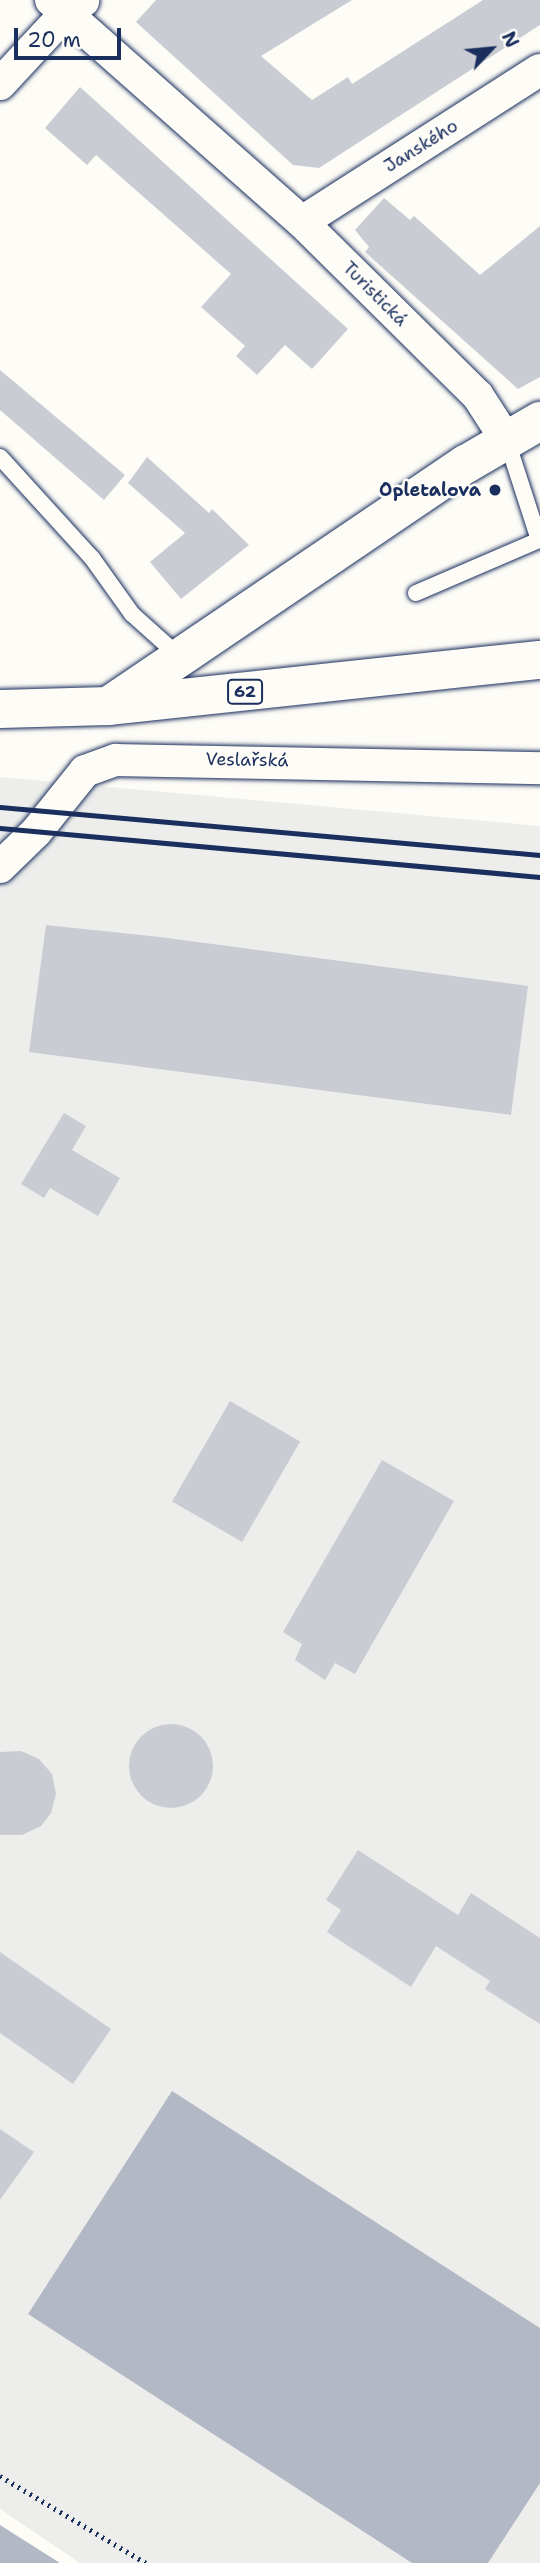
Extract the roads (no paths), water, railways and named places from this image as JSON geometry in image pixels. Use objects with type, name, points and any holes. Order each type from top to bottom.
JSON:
[{"type":"main road","points":[[108,706],[466,464],[540,421]]},
{"type":"main road","name":"62","points":[[0,709],[108,706],[540,660]]},
{"type":"street","points":[[0,84],[67,4]]},
{"type":"street","name":"Turistická","points":[[67,4],[302,222],[478,396],[507,441]]},
{"type":"street","name":"Janského","points":[[302,222],[540,71]]},
{"type":"street","name":"Veslařská","points":[[0,867],[36,832],[85,771],[116,760],[158,758],[540,768]]},
{"type":"lane","name":"Turistická","points":[[416,593],[538,540],[507,441]]},
{"type":"lane","points":[[0,457],[92,558],[132,614],[180,657]]},
{"type":"railway","points":[[0,807],[540,855]]},
{"type":"railway","points":[[0,828],[540,877]]},
{"type":"place","name":"Opletalova","points":[[495,490]]}]
